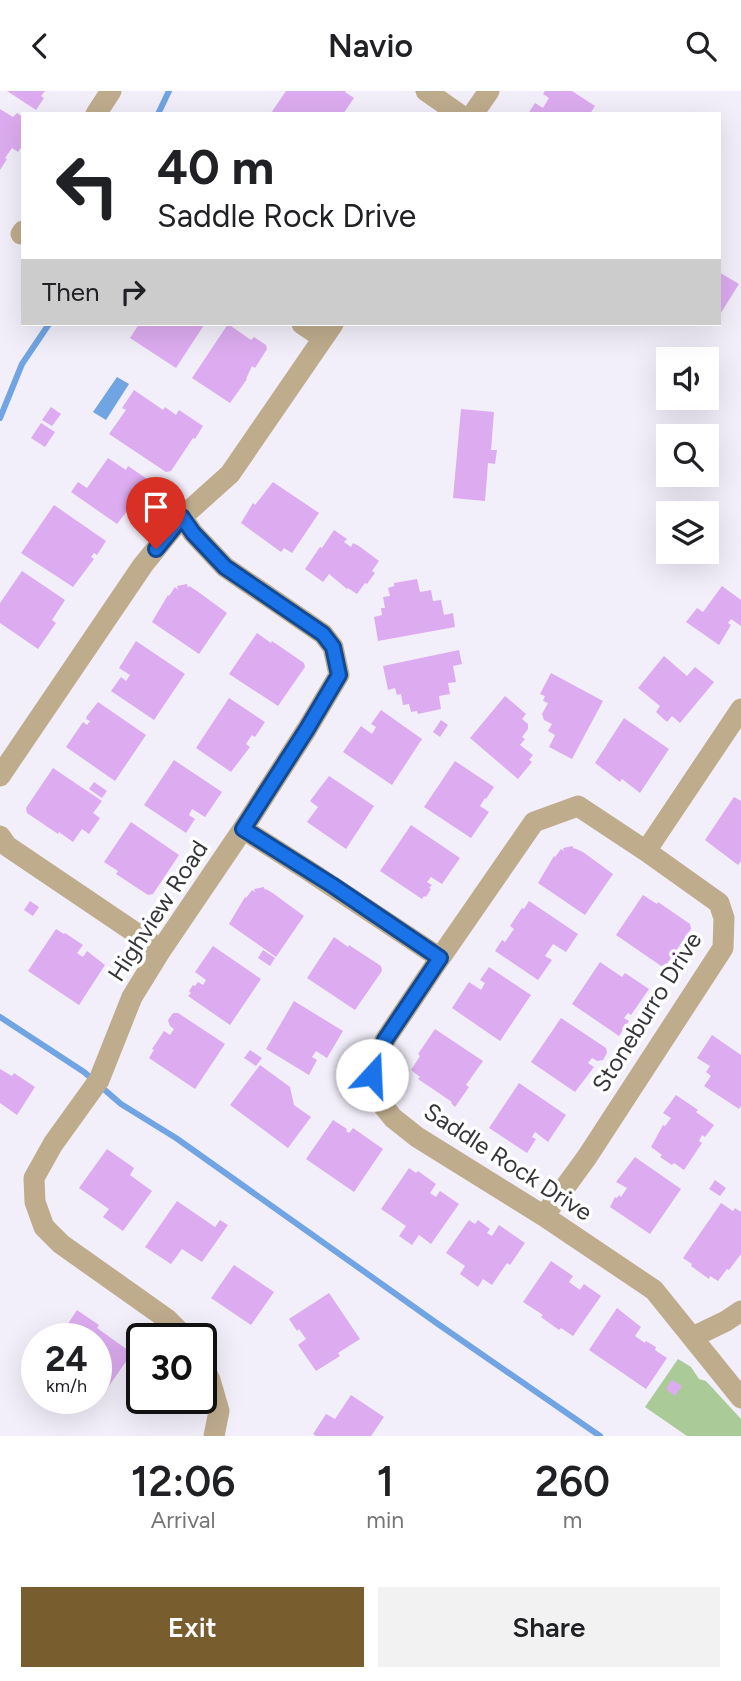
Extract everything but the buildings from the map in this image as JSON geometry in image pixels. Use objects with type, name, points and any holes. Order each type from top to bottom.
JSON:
[{"type":"street","points":[[97,112],[111,91]]},
{"type":"street","points":[[426,91],[456,112]]},
{"type":"street","points":[[474,112],[489,91]]},
{"type":"street","points":[[0,776],[143,565],[182,517],[230,474],[328,331],[309,326]]},
{"type":"street","name":"Highview Road","points":[[171,1323],[61,1244],[44,1227],[35,1202],[33,1178],[99,1080],[132,997],[243,829],[339,675],[333,647],[323,634],[225,567],[182,517]]},
{"type":"street","points":[[646,852],[741,709]]},
{"type":"street","name":"Stoneburro Drive","points":[[440,958],[534,821],[578,806],[719,903],[724,918],[723,948],[587,1157],[544,1216]]},
{"type":"street","points":[[243,829],[440,958]]},
{"type":"street","points":[[0,836],[7,846],[161,950]]},
{"type":"street","name":"Saddle Rock Drive","points":[[440,958],[385,1040],[372,1075],[377,1098],[393,1118],[417,1137],[544,1216],[654,1290],[741,1398]]},
{"type":"street","points":[[693,1337],[741,1311]]},
{"type":"street","points":[[214,1436],[219,1411],[217,1404]]},
{"type":"green space","points":[[678,1359],[691,1367],[699,1379],[706,1381],[741,1419],[741,1436],[687,1436],[645,1407]]},
{"type":"water","points":[[117,377],[129,384],[106,420],[93,412]]},
{"type":"waterway","points":[[159,112],[169,91]]},
{"type":"waterway","points":[[0,418],[22,364],[48,326]]},
{"type":"waterway","points":[[0,1017],[84,1072],[121,1104],[176,1138],[600,1436]]},
{"type":"route","points":[[156,549],[182,517],[225,567],[323,634],[333,647],[339,675],[243,829],[440,958],[385,1040],[372,1075]]}]
